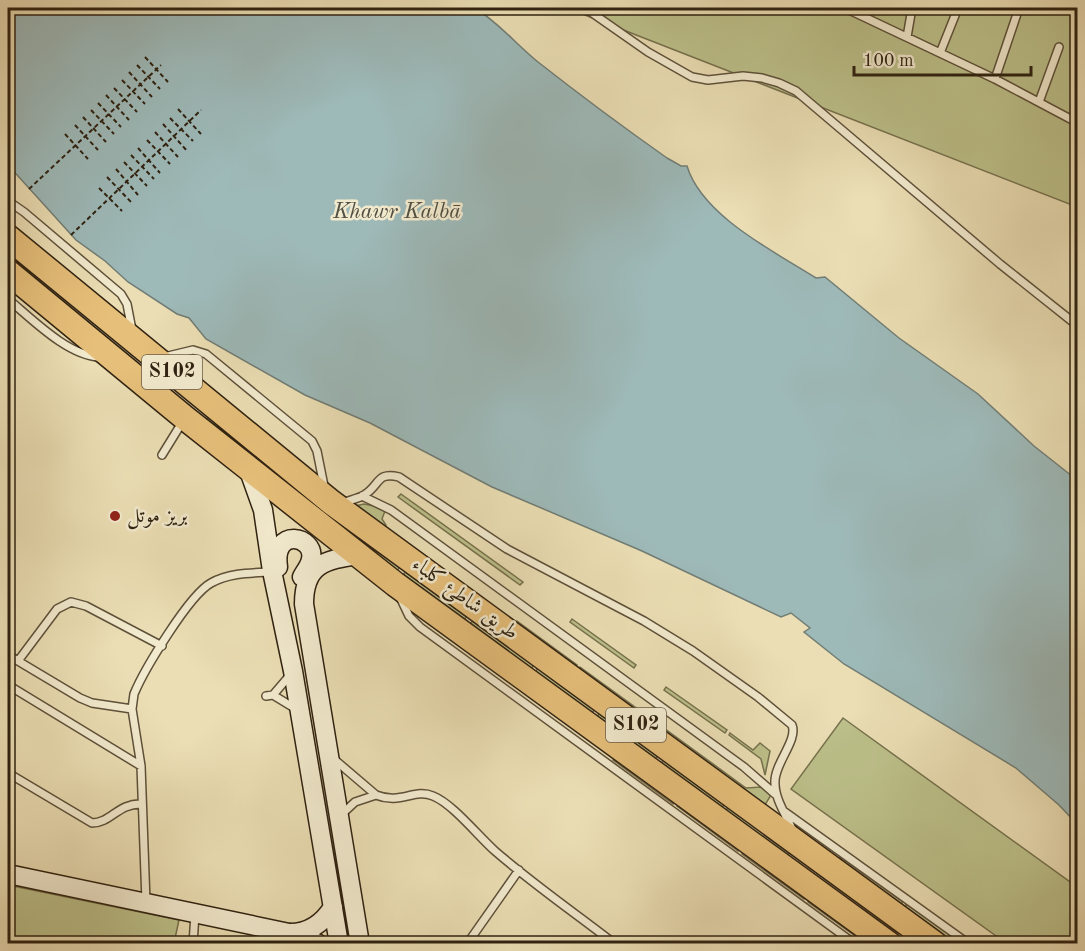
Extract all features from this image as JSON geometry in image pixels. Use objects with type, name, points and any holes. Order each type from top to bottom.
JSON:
[{"type":"highway","name":"طريق شاطئ كلباء","points":[[8,237],[334,504],[935,944]]},
{"type":"highway","name":"طريق شاطئ كلباء","points":[[8,272],[185,418],[395,584],[892,942]]},
{"type":"highway","points":[[34,294],[43,291],[56,294],[99,327],[134,341]]},
{"type":"street","points":[[248,468],[263,510],[339,944]]},
{"type":"street","points":[[280,601],[278,548],[289,539],[299,540],[307,544],[311,552],[311,562],[302,577],[299,589],[300,602],[304,613],[362,937]]},
{"type":"street","points":[[304,613],[305,586],[312,572],[318,566],[333,559],[358,555]]},
{"type":"street","points":[[8,874],[289,933],[319,944]]},
{"type":"street","points":[[289,933],[302,932],[315,927],[333,907]]},
{"type":"lane","points":[[585,8],[648,52],[692,77],[708,80],[743,76],[762,78],[779,82],[796,91],[1000,264],[1077,326]]},
{"type":"lane","points":[[845,8],[861,11],[907,37],[995,79],[1077,123]]},
{"type":"lane","points":[[907,37],[912,8]]},
{"type":"lane","points":[[940,53],[958,8]]},
{"type":"lane","points":[[995,79],[1019,8]]},
{"type":"lane","points":[[1039,102],[1059,47]]},
{"type":"lane","points":[[8,201],[121,294],[127,304],[134,341]]},
{"type":"lane","points":[[8,299],[74,351],[87,356],[111,358]]},
{"type":"lane","points":[[156,359],[198,350],[225,369],[312,441],[317,451],[321,480],[334,504],[362,496],[369,492],[382,477],[388,475],[399,477],[507,549],[644,621],[726,673],[792,725],[794,733],[775,774],[774,784],[798,843]]},
{"type":"lane","points":[[162,455],[185,418]]},
{"type":"lane","points":[[362,496],[380,503],[396,514],[749,771],[777,796]]},
{"type":"lane","points":[[146,903],[141,766],[132,709],[137,687],[191,600],[209,584],[232,575],[272,571]]},
{"type":"lane","points":[[395,584],[405,610],[420,627],[855,944]]},
{"type":"lane","points":[[18,661],[57,609],[71,602],[86,606],[162,646]]},
{"type":"lane","points":[[8,655],[80,698],[92,703],[132,709]]},
{"type":"lane","points":[[293,671],[270,696],[300,713]]},
{"type":"lane","points":[[8,685],[141,766]]},
{"type":"lane","points":[[328,752],[375,795],[393,799],[422,793],[445,802],[495,851],[615,944]]},
{"type":"lane","points":[[8,773],[92,823],[104,821],[126,806],[142,804]]},
{"type":"lane","points":[[339,818],[355,802],[375,795]]},
{"type":"lane","points":[[785,812],[969,944]]},
{"type":"lane","points":[[467,944],[519,870]]},
{"type":"lane","points":[[193,944],[195,914]]},
{"type":"path","points":[[145,57],[168,82]]},
{"type":"path","points":[[137,65],[160,89]]},
{"type":"path","points":[[29,189],[161,65]]},
{"type":"path","points":[[129,72],[152,97]]},
{"type":"path","points":[[122,80],[145,105]]},
{"type":"path","points":[[114,88],[137,112]]},
{"type":"path","points":[[106,95],[129,120]]},
{"type":"path","points":[[98,103],[121,127]]},
{"type":"path","points":[[178,109],[201,134]]},
{"type":"path","points":[[91,110],[114,134]]},
{"type":"path","points":[[71,235],[201,110]]},
{"type":"path","points":[[83,117],[106,142]]},
{"type":"path","points":[[170,118],[193,141]]},
{"type":"path","points":[[163,124],[188,152]]},
{"type":"path","points":[[75,125],[98,150]]},
{"type":"path","points":[[155,132],[178,157]]},
{"type":"path","points":[[65,134],[88,159]]},
{"type":"path","points":[[147,140],[170,164]]},
{"type":"path","points":[[138,148],[160,173]]},
{"type":"path","points":[[131,155],[154,179]]},
{"type":"path","points":[[124,162],[147,186]]},
{"type":"path","points":[[116,169],[138,195]]},
{"type":"path","points":[[107,177],[131,202]]},
{"type":"path","points":[[99,188],[122,211]]},
{"type":"green space","points":[[567,8],[1077,8],[1077,207]]},
{"type":"green space","points":[[209,417],[274,470],[271,474],[205,421]]},
{"type":"green space","points":[[278,474],[400,567],[397,571],[275,478]]},
{"type":"green space","points":[[401,494],[523,582],[520,585],[398,497]]},
{"type":"green space","points":[[364,504],[385,511],[382,519],[386,525],[383,527],[355,506]]},
{"type":"green space","points":[[406,571],[467,616],[464,620],[403,575]]},
{"type":"green space","points":[[572,619],[636,665],[634,668],[570,622]]},
{"type":"green space","points":[[474,620],[534,665],[531,669],[470,624]]},
{"type":"green space","points":[[517,621],[577,665],[575,668],[515,624]]},
{"type":"green space","points":[[580,667],[642,712],[639,715],[578,670]]},
{"type":"green space","points":[[538,668],[595,709],[592,713],[535,672]]},
{"type":"green space","points":[[666,687],[727,730],[725,733],[664,690]]},
{"type":"green space","points":[[600,712],[658,756],[655,760],[597,717]]},
{"type":"green space","points":[[646,715],[746,788],[762,787],[771,795],[765,805],[644,718]]},
{"type":"green space","points":[[843,718],[1077,887],[1077,943],[1006,943],[791,789]]},
{"type":"green space","points":[[730,733],[753,750],[760,743],[770,751],[765,775],[761,759],[729,735]]},
{"type":"green space","points":[[615,757],[675,801],[673,804],[613,760]]},
{"type":"green space","points":[[664,759],[725,804],[721,808],[661,764]]},
{"type":"green space","points":[[678,804],[740,849],[738,851],[677,806]]},
{"type":"green space","points":[[729,807],[790,852],[787,856],[725,811]]},
{"type":"green space","points":[[743,851],[806,897],[804,899],[742,854]]},
{"type":"green space","points":[[840,857],[903,902],[900,905],[838,860]]},
{"type":"green space","points":[[8,885],[179,920],[174,943],[8,943]]},
{"type":"green space","points":[[809,899],[869,943],[865,943],[808,902]]},
{"type":"green space","points":[[906,904],[961,943],[954,943],[904,908]]},
{"type":"water","name":"Khawr Kalbā","points":[[8,8],[475,8],[492,20],[538,62],[602,111],[667,158],[681,166],[687,166],[695,184],[724,217],[761,244],[816,278],[825,277],[899,338],[978,394],[1034,446],[1077,480],[1077,824],[1059,805],[1016,768],[844,664],[804,632],[810,628],[791,613],[781,617],[642,551],[492,487],[370,423],[305,395],[206,339],[189,318],[177,314],[128,282],[105,261],[76,240],[8,165]]},
{"type":"place","name":"بريز موتل","points":[[115,516]]}]
